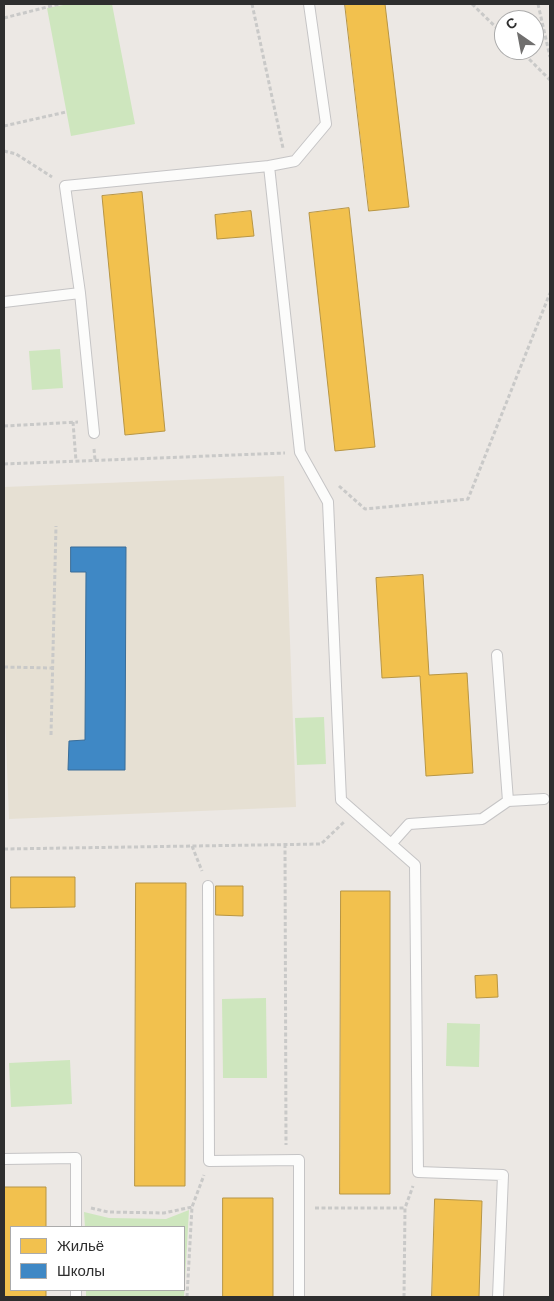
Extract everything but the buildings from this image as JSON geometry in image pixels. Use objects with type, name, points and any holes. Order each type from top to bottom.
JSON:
[{"type":"lane","points":[[94,434],[80,293],[65,186],[269,166],[295,161],[326,124],[310,4]]},
{"type":"lane","points":[[269,166],[300,452],[328,502],[341,800],[415,865],[418,1172],[503,1174],[498,1297]]},
{"type":"lane","points":[[4,302],[80,293]]},
{"type":"lane","points":[[497,655],[508,801]]},
{"type":"lane","points":[[392,843],[409,824],[482,819],[508,801],[544,799]]},
{"type":"lane","points":[[208,886],[209,1161],[299,1160],[299,1297]]},
{"type":"lane","points":[[4,1159],[76,1158],[76,1226]]},
{"type":"path","points":[[4,18],[60,4]]},
{"type":"path","points":[[252,4],[286,163]]},
{"type":"path","points":[[472,4],[494,25]]},
{"type":"path","points":[[538,4],[550,57]]},
{"type":"path","points":[[530,60],[550,80]]},
{"type":"path","points":[[4,126],[66,112]]},
{"type":"path","points":[[4,151],[16,154],[65,186]]},
{"type":"path","points":[[336,484],[365,509],[468,498],[550,293]]},
{"type":"path","points":[[4,426],[93,421]]},
{"type":"path","points":[[73,422],[76,461]]},
{"type":"path","points":[[4,464],[300,452]]},
{"type":"path","points":[[51,735],[56,526]]},
{"type":"path","points":[[4,667],[53,668]]},
{"type":"path","points":[[4,849],[321,844],[355,812]]},
{"type":"path","points":[[285,844],[286,1160]]},
{"type":"path","points":[[192,846],[202,870]]},
{"type":"path","points":[[187,1297],[192,1207],[209,1161]]},
{"type":"path","points":[[404,1297],[405,1208],[418,1172]]},
{"type":"path","points":[[76,1205],[108,1212],[164,1214],[192,1207]]},
{"type":"path","points":[[299,1207],[405,1208]]},
{"type":"shaded area","points":[[284,476],[296,807],[9,819],[4,688],[4,487]]},
{"type":"green space","points":[[69,4],[112,4],[135,124],[71,136],[47,8]]},
{"type":"green space","points":[[60,349],[63,388],[32,390],[29,351]]},
{"type":"green space","points":[[324,717],[326,764],[297,765],[295,718]]},
{"type":"green space","points":[[266,998],[267,1078],[223,1078],[222,999]]},
{"type":"green space","points":[[447,1023],[480,1024],[479,1067],[446,1066]]},
{"type":"green space","points":[[70,1060],[72,1104],[11,1107],[9,1063]]},
{"type":"green space","points":[[189,1210],[185,1280],[185,1226],[85,1226],[84,1212],[109,1218],[166,1219]]},
{"type":"green space","points":[[86,1291],[184,1291],[184,1297],[86,1297]]}]
